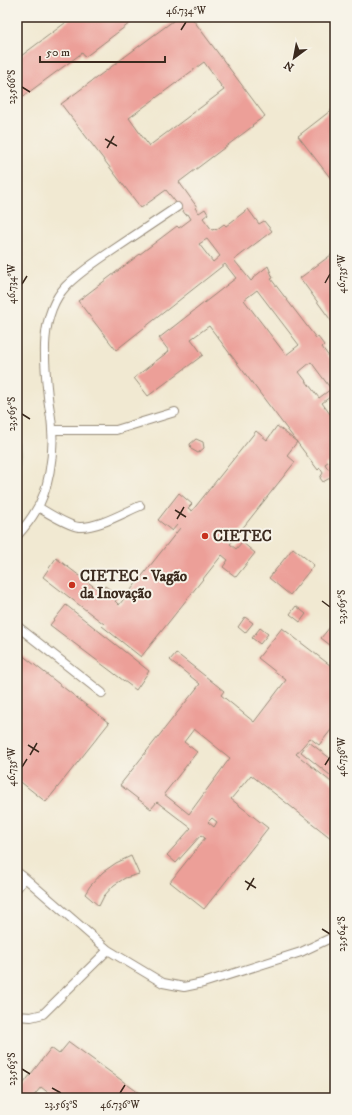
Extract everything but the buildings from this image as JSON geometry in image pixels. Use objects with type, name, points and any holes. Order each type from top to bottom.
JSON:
[{"type":"lane","points":[[17,536],[38,507],[43,495],[49,471],[52,430],[44,355],[45,336],[54,305],[66,286],[86,269],[177,207]]},
{"type":"lane","points":[[52,430],[116,430],[175,412]]},
{"type":"lane","points":[[38,507],[56,519],[79,527],[103,523],[140,506]]},
{"type":"lane","points":[[17,626],[102,692]]},
{"type":"lane","points":[[17,872],[108,950],[163,983],[184,987],[203,983],[300,952],[335,936]]},
{"type":"lane","points":[[17,888],[25,878]]},
{"type":"lane","points":[[17,1016],[31,1017],[43,1014],[108,950]]},
{"type":"green space","points":[[17,411],[21,453],[17,477]]},
{"type":"place","name":"CIETEC","points":[[205,536]]},
{"type":"place","name":"CIETEC - Vagão da Inovação","points":[[72,585]]}]
